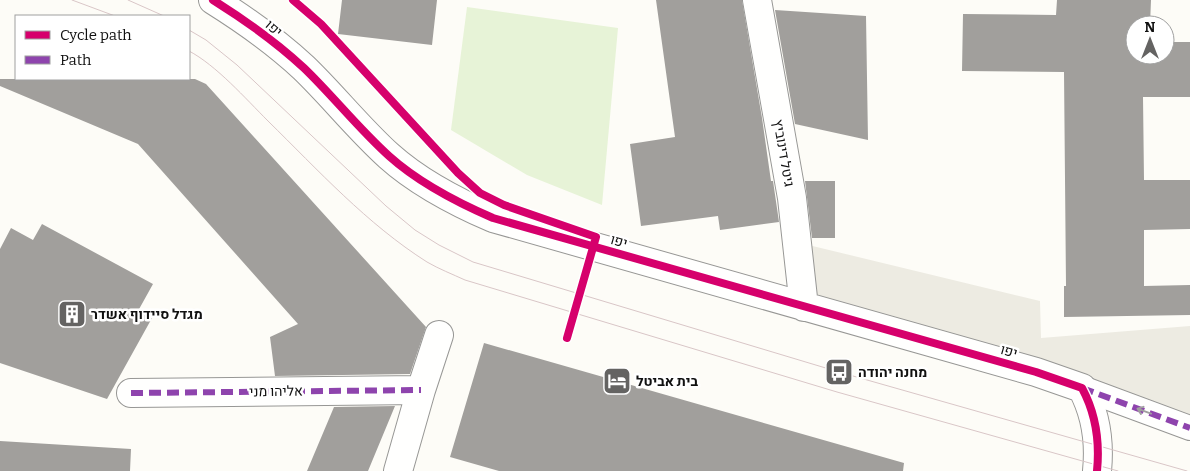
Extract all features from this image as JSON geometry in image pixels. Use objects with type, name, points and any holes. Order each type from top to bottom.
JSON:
[{"type":"street","name":"יפו","points":[[213,0],[244,19],[303,68],[389,156],[424,182],[457,202],[502,220],[1036,372],[1190,428]]},
{"type":"street","name":"גיטל דינוביץ","points":[[757,0],[792,198],[804,307]]},
{"type":"street","points":[[398,471],[439,335]]},
{"type":"street","points":[[1082,388],[1091,406],[1096,425],[1098,445],[1097,471]]},
{"type":"street","name":"אליהו מני","points":[[132,393],[421,390]]},
{"type":"green space","points":[[467,7],[618,28],[602,205],[527,175],[451,130]]},
{"type":"shaded area","points":[[796,242],[1040,301],[1041,338],[1190,326],[1190,428],[804,307]]},
{"type":"building","points":[[342,0],[437,0],[432,45],[338,34]]},
{"type":"building","points":[[656,0],[742,0],[779,222],[720,230],[718,216],[641,226],[630,144],[675,137]]},
{"type":"building","points":[[1057,0],[1151,0],[1150,15],[1125,15],[1125,65],[1175,65],[1175,42],[1190,42],[1190,97],[1143,97],[1144,180],[1190,180],[1190,229],[1144,230],[1144,286],[1190,285],[1190,315],[1064,317],[1064,286],[1066,286],[1064,72],[962,71],[963,14],[1056,15]]},
{"type":"building","points":[[775,10],[866,16],[868,140],[795,124]]},
{"type":"building","points":[[0,79],[195,79],[206,84],[426,327],[410,374],[275,376],[270,337],[298,324],[138,144],[0,86]]},
{"type":"building","points":[[805,181],[835,181],[835,238],[812,238]]},
{"type":"building","name":"מגדל סיידוף אשדר","points":[[42,224],[153,284],[138,311],[152,318],[107,399],[0,363],[0,249],[11,228],[33,240]]},
{"type":"building","points":[[484,343],[904,463],[903,471],[499,471],[450,457]]},
{"type":"building","points":[[395,406],[368,471],[307,471],[334,407]]},
{"type":"building","points":[[0,441],[131,449],[130,471],[0,471]]},
{"type":"tram line","points":[[72,0],[112,15]]},
{"type":"tram line","points":[[128,0],[162,15]]},
{"type":"tram line","points":[[190,31],[206,40],[237,65],[386,206],[415,230],[439,245],[473,262],[839,372],[1187,471]]},
{"type":"tram line","points":[[190,52],[210,65],[230,83],[324,177],[384,231],[427,262],[465,280],[837,392],[1118,471]]},
{"type":"marked path","points":[[1082,388],[1190,428]]},
{"type":"marked path","points":[[131,393],[421,390]]},
{"type":"cycle path","points":[[213,0],[237,15],[293,58],[378,146],[401,166],[438,191],[479,212],[493,218],[1036,372],[1082,388],[1091,408],[1096,428],[1098,449],[1097,471]]},
{"type":"cycle path","points":[[293,0],[321,24],[458,173],[480,193],[504,205],[596,237],[567,338]]},
{"type":"place","name":"מגדל סיידוף אשדר","points":[[72,314]]},
{"type":"place","name":"מחנה יהודה","points":[[839,372]]},
{"type":"place","name":"בית אביטל","points":[[617,381]]}]
